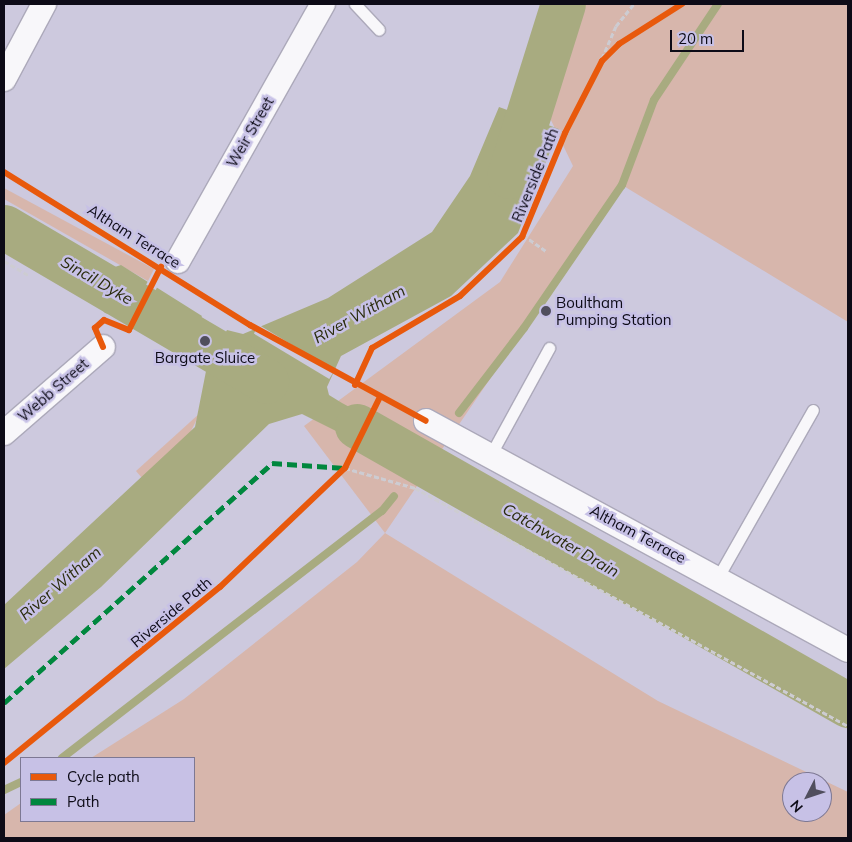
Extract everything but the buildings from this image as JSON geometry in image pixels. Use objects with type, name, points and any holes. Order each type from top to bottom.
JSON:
[{"type":"street","points":[[4,79],[44,4]]},
{"type":"street","name":"Weir Street","points":[[178,261],[323,4]]},
{"type":"street","name":"Webb Street","points":[[4,434],[103,347]]},
{"type":"street","name":"Altham Terrace","points":[[426,421],[718,577],[848,650]]},
{"type":"lane","points":[[355,4],[379,30]]},
{"type":"lane","points":[[490,454],[549,348]]},
{"type":"lane","points":[[718,577],[813,410]]},
{"type":"path","points":[[590,84],[616,26],[634,4]]},
{"type":"path","points":[[596,72],[619,44]]},
{"type":"path","points":[[525,232],[546,251]]},
{"type":"path","points":[[4,261],[28,275]]},
{"type":"path","points":[[338,475],[345,468],[349,458]]},
{"type":"path","points":[[345,468],[415,488],[848,726]]},
{"type":"shaded area","points":[[563,4],[848,4],[848,322],[622,185],[385,533],[304,426],[500,282],[573,166],[537,91]]},
{"type":"shaded area","points":[[4,188],[154,269],[148,281],[4,199]]},
{"type":"shaded area","points":[[200,413],[190,433],[142,478],[136,471]]},
{"type":"shaded area","points":[[385,533],[658,701],[806,772],[782,772],[782,822],[832,822],[832,784],[848,792],[848,838],[4,838],[4,815],[20,804],[20,822],[195,822],[195,757],[93,757],[184,699],[357,562]]},
{"type":"water","points":[[499,107],[559,129],[518,233],[451,296],[341,356],[327,387],[329,395],[416,443],[406,466],[302,414],[269,424],[101,587],[4,669],[4,605],[195,427],[207,366],[227,330],[243,334],[328,298],[432,232],[470,176]]},
{"type":"water","points":[[121,265],[202,316],[182,352],[128,319],[105,313],[74,280]]},
{"type":"pier","points":[[148,281],[158,286],[138,324],[128,319]]},
{"type":"pier","points":[[259,325],[334,370],[329,379],[254,334]]},
{"type":"pier","points":[[366,413],[376,418],[362,445],[352,440]]},
{"type":"waterway","name":"River Witham","points":[[509,176],[563,4]]},
{"type":"waterway","points":[[459,413],[524,328],[622,185],[654,100],[718,4]]},
{"type":"waterway","name":"Sincil Dyke","points":[[4,227],[266,381]]},
{"type":"waterway","name":"Catchwater Drain","points":[[357,426],[848,705]]},
{"type":"waterway","points":[[63,757],[382,511],[394,496]]},
{"type":"waterway","points":[[4,790],[20,782]]},
{"type":"marked path","points":[[4,703],[272,463],[345,468]]},
{"type":"cycle path","name":"Riverside Path","points":[[355,385],[372,348],[460,296],[522,237],[565,133],[602,61],[619,44],[682,4]]},
{"type":"cycle path","points":[[4,172],[250,325],[426,421]]},
{"type":"cycle path","points":[[103,347],[95,328],[104,320],[129,330],[161,267]]},
{"type":"cycle path","name":"Riverside Path","points":[[4,763],[220,587],[345,468],[380,397]]},
{"type":"place","name":"Boultham Pumping Station","points":[[546,311]]},
{"type":"place","name":"Bargate Sluice","points":[[205,341]]}]
